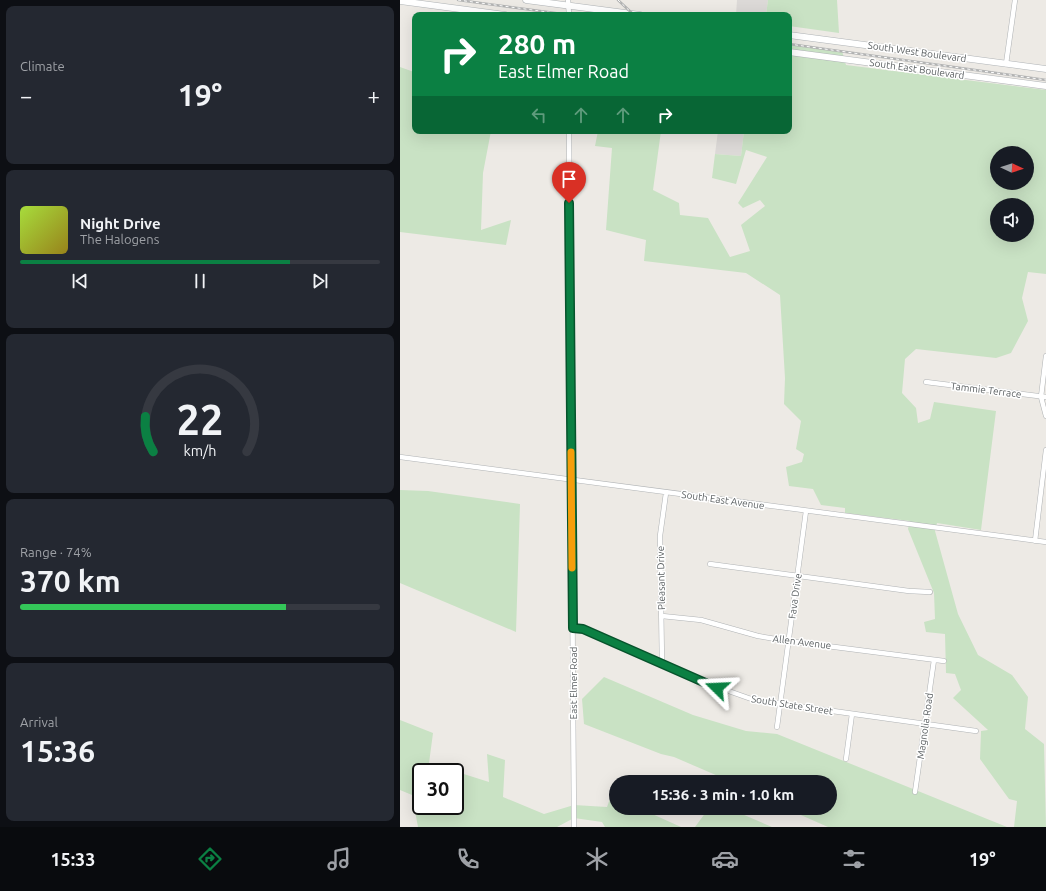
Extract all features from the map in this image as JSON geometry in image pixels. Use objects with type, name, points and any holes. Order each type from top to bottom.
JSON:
[{"type":"main road","points":[[526,0],[568,3],[622,12]]},
{"type":"main road","points":[[400,1],[482,12]]},
{"type":"main road","name":"South West Boulevard","points":[[792,35],[1046,69]]},
{"type":"main road","name":"South East Boulevard","points":[[792,52],[1046,86]]},
{"type":"street","points":[[1006,64],[1015,0]]},
{"type":"street","name":"East Elmer Road","points":[[569,134],[574,827]]},
{"type":"street","points":[[1046,356],[1043,397],[1046,416]]},
{"type":"street","name":"Tammie Terrace","points":[[926,382],[1043,397]]},
{"type":"street","points":[[1035,541],[1046,450]]},
{"type":"street","name":"South East Avenue","points":[[400,458],[1046,542]]},
{"type":"street","name":"Pleasant Drive","points":[[662,664],[660,536],[666,493]]},
{"type":"street","name":"Fava Drive","points":[[777,728],[806,511]]},
{"type":"street","points":[[710,564],[902,590],[930,592]]},
{"type":"street","name":"Allen Avenue","points":[[662,616],[701,620],[758,636],[788,641],[944,661]]},
{"type":"street","name":"South State Street","points":[[573,628],[583,629],[706,683],[744,697],[780,705],[976,731]]},
{"type":"street","name":"Magnolia Road","points":[[915,792],[934,660]]},
{"type":"street","points":[[846,760],[852,714]]},
{"type":"shaded area","points":[[737,0],[768,0],[766,12],[736,12]]},
{"type":"shaded area","points":[[718,134],[744,134],[741,156],[715,154]]},
{"type":"green space","points":[[768,0],[837,0],[839,33],[792,26],[792,12],[766,12]]},
{"type":"green space","points":[[792,43],[842,51],[846,65],[1046,90],[1046,274],[1028,272],[1022,298],[1028,321],[1011,353],[996,358],[916,349],[905,359],[902,393],[916,408],[918,423],[930,419],[934,402],[996,411],[981,530],[937,523],[935,531],[958,614],[978,655],[1012,675],[1028,697],[1025,729],[1044,744],[1046,827],[1014,827],[1017,801],[1009,799],[980,759],[981,731],[988,730],[953,698],[961,690],[955,674],[946,673],[945,634],[926,632],[924,622],[935,619],[934,593],[908,529],[910,521],[845,513],[845,508],[821,505],[813,489],[789,486],[786,467],[802,462],[804,454],[796,449],[801,421],[784,404],[785,378],[780,295],[746,273],[644,261],[646,240],[606,230],[612,148],[595,146],[597,134],[661,134],[653,190],[679,203],[680,215],[708,218],[730,257],[750,251],[741,225],[765,206],[760,200],[743,208],[738,203],[767,157],[746,150],[736,184],[712,178],[715,154],[741,156],[744,134],[792,134]]},
{"type":"green space","points":[[400,67],[412,71],[412,134],[490,134],[483,173],[481,230],[511,220],[506,245],[400,232]]},
{"type":"green space","points":[[400,490],[428,491],[520,504],[516,632],[400,583]]},
{"type":"green space","points":[[604,677],[693,715],[746,731],[777,734],[1007,827],[828,827],[801,815],[837,815],[837,775],[716,775],[674,757],[661,754],[584,724],[582,699]]},
{"type":"green space","points":[[400,720],[433,733],[429,763],[412,763],[412,795],[400,790]]},
{"type":"green space","points":[[487,754],[505,760],[503,797],[544,814],[574,805],[607,807],[609,802],[609,815],[654,815],[681,827],[605,827],[602,822],[574,818],[557,827],[418,827],[416,815],[464,815],[464,774],[489,782]]},
{"type":"green space","points":[[704,815],[744,815],[772,827],[695,827]]},
{"type":"railway","points":[[458,0],[548,12]]},
{"type":"railway","points":[[618,0],[631,12]]},
{"type":"railway","points":[[792,44],[1046,80]]},
{"type":"slow traffic","points":[[571,452],[572,568]]},
{"type":"route","points":[[569,203],[573,628],[583,629],[634,653],[717,688]]}]
